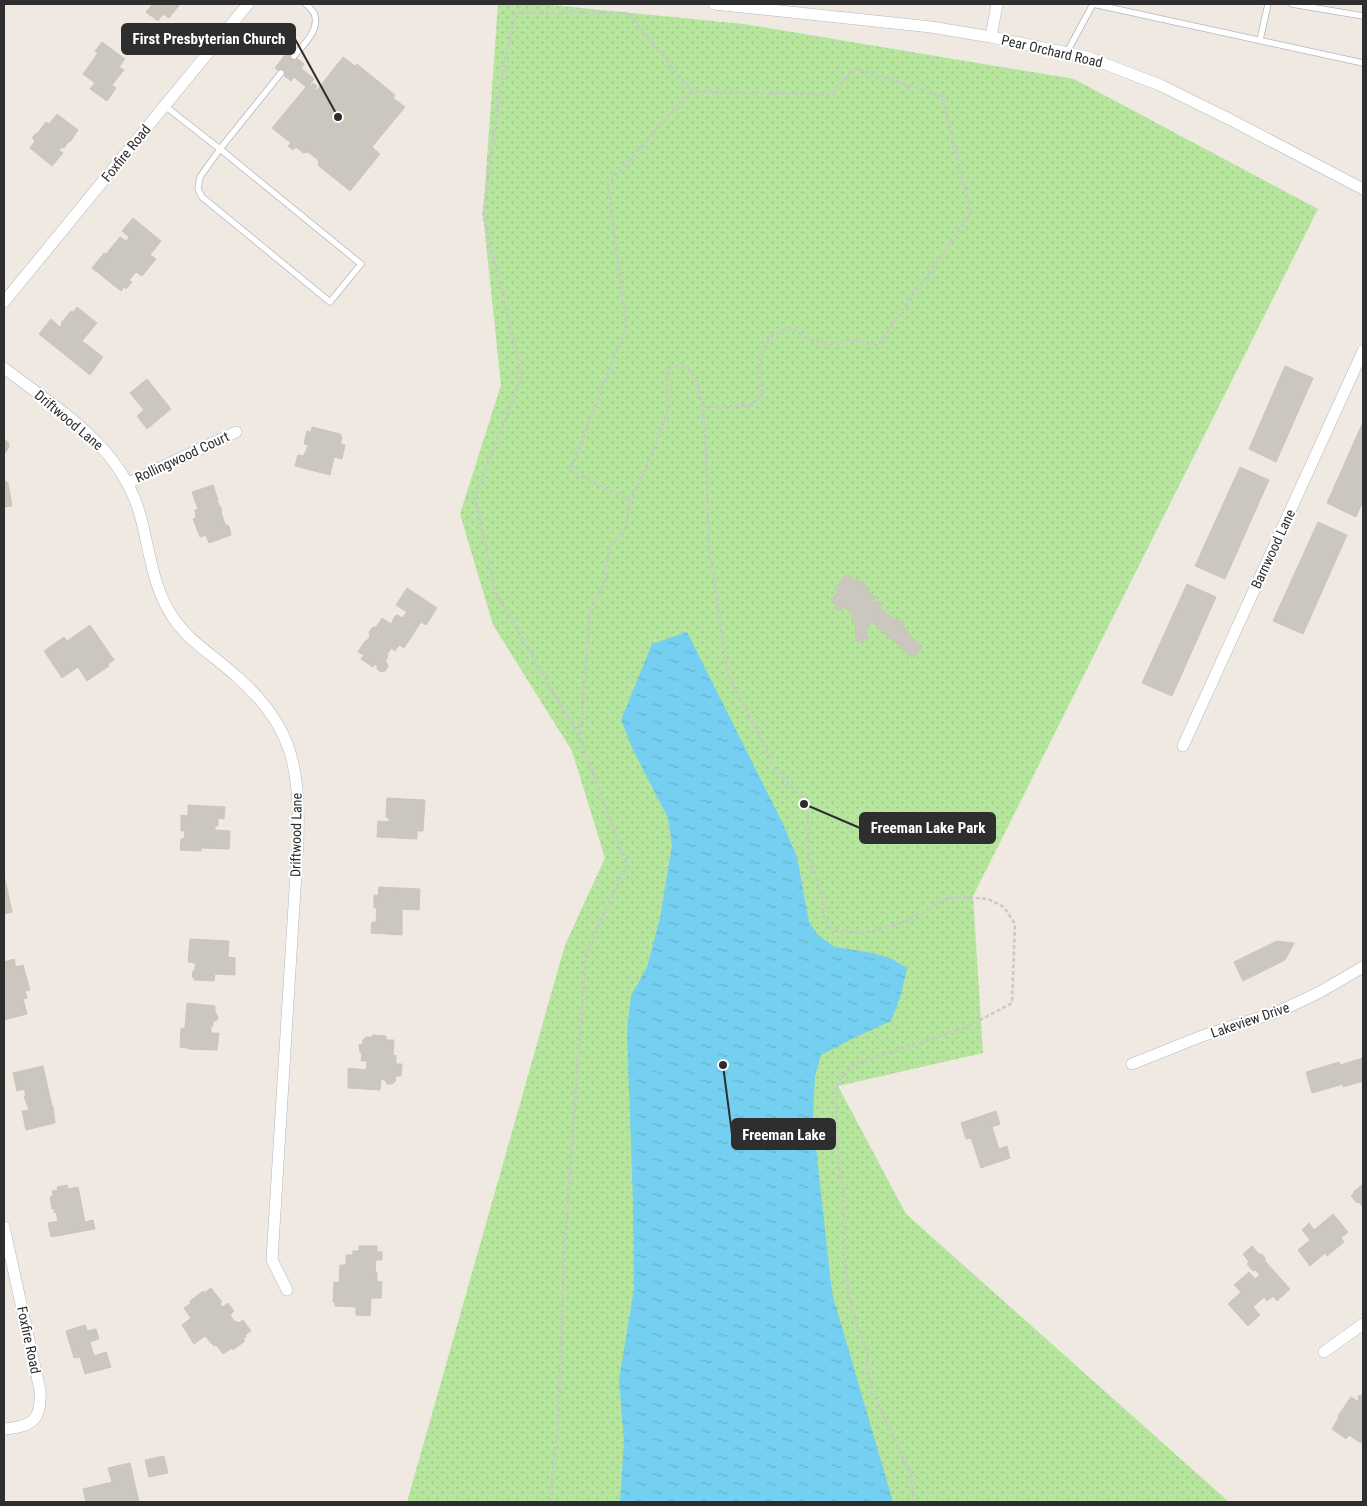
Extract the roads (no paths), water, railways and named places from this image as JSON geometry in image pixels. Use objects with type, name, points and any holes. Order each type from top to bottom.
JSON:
[{"type":"street","name":"Foxfire Road","points":[[4,302],[248,4]]},
{"type":"street","name":"Pear Orchard Road","points":[[714,4],[931,27],[1088,57],[1160,85],[1363,189]]},
{"type":"street","points":[[991,37],[997,4]]},
{"type":"street","name":"Barnwood Lane","points":[[1183,746],[1363,351]]},
{"type":"street","name":"Driftwood Lane","points":[[4,368],[93,438],[115,462],[128,483],[138,510],[159,592],[171,615],[191,639],[235,674],[262,702],[281,730],[293,762],[299,810],[298,841],[272,1260],[287,1290]]},
{"type":"street","name":"Rollingwood Court","points":[[128,483],[236,432]]},
{"type":"street","name":"Lakeview Drive","points":[[1132,1064],[1202,1036],[1280,1011],[1320,992],[1363,967]]},
{"type":"street","name":"Foxfire Road","points":[[4,1227],[40,1390],[41,1402],[39,1414],[34,1420],[25,1426],[4,1429]]},
{"type":"street","points":[[1324,1352],[1363,1324]]},
{"type":"lane","points":[[294,56],[311,35],[315,24],[314,13],[306,4]]},
{"type":"lane","points":[[1067,52],[1093,4],[1363,63]]},
{"type":"lane","points":[[1260,40],[1268,4]]},
{"type":"lane","points":[[1292,4],[1363,16]]},
{"type":"lane","points":[[165,106],[220,149],[361,264],[330,302],[202,197],[198,189],[200,177],[220,149],[281,73]]},
{"type":"water","points":[[687,632],[783,824],[797,857],[809,922],[818,935],[835,947],[873,953],[892,959],[907,968],[901,995],[891,1021],[821,1055],[815,1076],[813,1120],[832,1293],[893,1502],[620,1502],[624,1441],[619,1380],[634,1289],[627,1032],[631,996],[647,967],[660,918],[672,845],[668,818],[633,750],[621,720],[652,644]]},
{"type":"place","name":"First Presbyterian Church","points":[[338,117]]},
{"type":"place","name":"Freeman Lake Park","points":[[804,804]]},
{"type":"place","name":"Freeman Lake","points":[[723,1065]]}]
